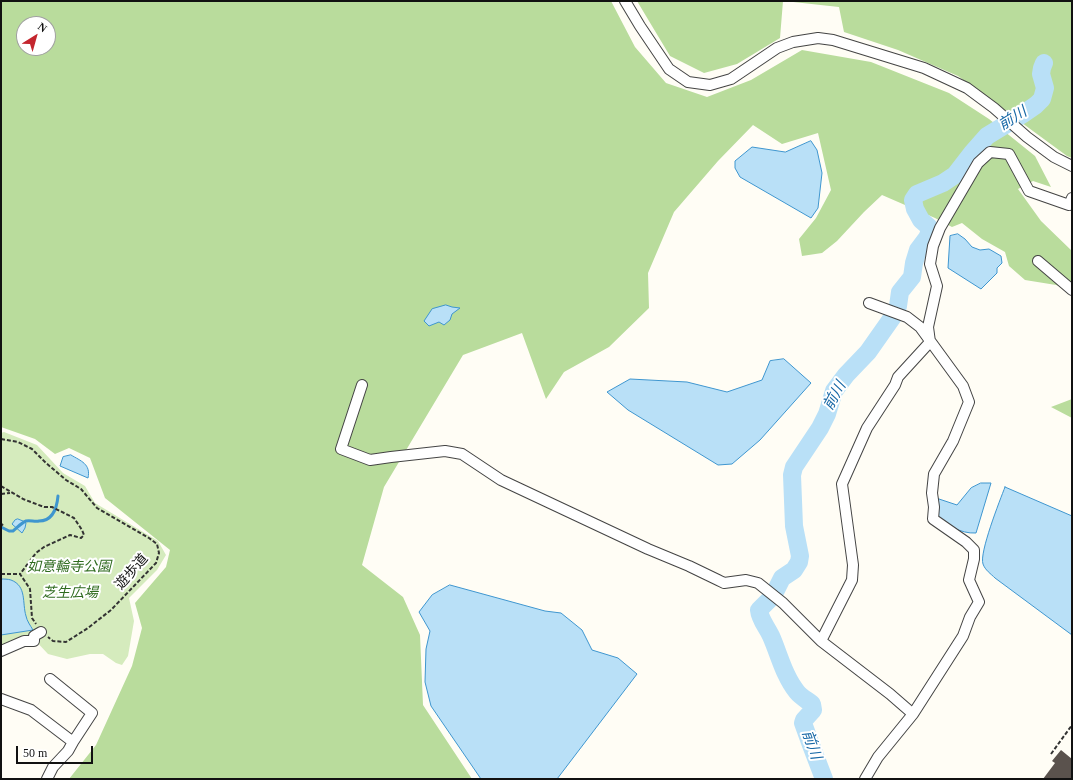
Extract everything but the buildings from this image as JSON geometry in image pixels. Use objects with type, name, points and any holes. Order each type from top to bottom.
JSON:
[{"type":"street","points":[[625,1],[669,69],[688,82],[710,85],[731,79],[777,48],[793,42],[818,38],[833,40],[924,68],[967,88],[994,108],[1027,137],[1054,157],[1072,166]]},
{"type":"street","points":[[930,342],[928,327],[937,286],[930,264],[933,246],[940,228],[978,163],[990,152],[1009,154],[1029,192],[1069,205],[1072,198]]},
{"type":"street","points":[[1038,261],[1072,290]]},
{"type":"street","points":[[865,779],[878,757],[913,714],[963,636],[970,617],[979,602],[969,580],[974,559],[974,550],[966,542],[933,519],[934,507],[932,493],[934,474],[953,441],[969,402],[963,386],[920,327],[907,317],[869,303]]},
{"type":"street","points":[[821,641],[852,580],[853,565],[842,484],[867,428],[895,385],[898,377],[930,342]]},
{"type":"street","points":[[362,385],[341,449],[370,460],[445,451],[462,454],[508,483],[648,549],[718,580],[724,582],[746,580],[758,583],[783,603],[821,641],[890,694],[913,714]]},
{"type":"street","points":[[1,651],[24,641],[34,641],[34,636],[41,632]]},
{"type":"street","points":[[47,779],[53,767],[68,752],[92,713],[50,679]]},
{"type":"street","points":[[1,699],[31,710],[73,742]]},
{"type":"path","name":"遊歩道","points":[[1,439],[18,442],[32,448],[46,463],[66,480],[81,489],[97,508],[149,538],[157,544],[160,553],[156,563],[112,610],[88,628],[66,642],[53,641],[41,632]]},
{"type":"path","points":[[1,486],[23,499],[44,507],[52,507],[74,518],[84,535],[81,538],[70,536],[43,546],[20,574]]},
{"type":"path","points":[[1,494],[11,493]]},
{"type":"path","points":[[1,574],[20,574]]},
{"type":"path","points":[[20,574],[30,589],[32,618],[41,632]]},
{"type":"path","points":[[1051,754],[1072,726]]},
{"type":"green space","points":[[1,1],[611,1],[635,47],[666,83],[707,97],[751,80],[802,50],[871,62],[949,93],[989,119],[1035,156],[1051,187],[1033,181],[1018,189],[1041,221],[1072,251],[1072,290],[1056,285],[1025,280],[1009,266],[1005,252],[982,239],[962,223],[952,227],[882,195],[837,241],[822,253],[802,256],[799,239],[816,218],[831,190],[818,133],[782,144],[753,125],[718,161],[674,212],[648,273],[649,308],[609,347],[564,372],[546,399],[522,333],[463,355],[384,487],[362,565],[403,597],[420,635],[423,705],[472,779],[69,779],[96,745],[132,666],[142,628],[135,603],[166,567],[170,550],[105,498],[90,458],[69,448],[55,454],[35,439],[1,427]]},
{"type":"green space","points":[[637,1],[783,1],[780,38],[737,64],[704,73],[670,56]]},
{"type":"green space","points":[[784,1],[1072,1],[1072,158],[1067,156],[958,76],[898,50],[844,32],[839,7]]},
{"type":"green space","points":[[1072,399],[1072,418],[1051,407]]},
{"type":"green space","name":"如意輪寺公園","points":[[4,432],[37,445],[63,473],[85,486],[95,503],[158,541],[166,555],[157,570],[129,598],[134,621],[128,656],[122,665],[116,663],[103,654],[90,654],[67,659],[48,654],[33,638],[1,651],[1,433]]},
{"type":"water","points":[[811,141],[817,150],[822,173],[818,208],[811,218],[740,177],[735,168],[735,161],[752,147],[785,152]]},
{"type":"water","points":[[958,234],[972,247],[980,250],[989,249],[1001,256],[1002,263],[997,268],[997,273],[981,289],[948,268],[950,236]]},
{"type":"water","points":[[446,305],[460,308],[452,314],[450,320],[444,325],[439,322],[429,326],[424,321],[432,309]]},
{"type":"water","points":[[784,359],[811,383],[760,440],[732,464],[718,465],[628,410],[607,392],[630,379],[687,382],[727,392],[762,380],[770,361]]},
{"type":"water","points":[[71,455],[82,461],[87,466],[89,473],[88,478],[60,466],[63,457]]},
{"type":"water","points":[[981,483],[991,483],[976,533],[959,530],[934,517],[933,497],[957,505],[971,488]]},
{"type":"water","points":[[1005,487],[1072,516],[1072,635],[995,578],[983,564],[984,549],[987,538]]},
{"type":"water","points":[[18,519],[26,523],[22,533],[12,524]]},
{"type":"water","points":[[1,579],[11,580],[20,586],[23,595],[26,618],[33,630],[1,635]]},
{"type":"water","points":[[450,585],[545,611],[561,613],[582,630],[592,650],[618,658],[637,674],[557,779],[481,779],[431,706],[425,682],[426,649],[430,631],[419,612],[432,595]]},
{"type":"waterway","name":"前川","points":[[824,779],[803,723],[813,710],[812,704],[802,697],[792,686],[759,610],[773,596],[782,578],[794,570],[799,562],[800,556],[794,526],[792,475],[794,467],[820,428],[827,414],[834,391],[846,375],[868,352],[894,315],[898,306],[900,292],[912,277],[918,250],[927,238],[930,231],[929,227],[921,220],[915,209],[913,200],[917,194],[943,183],[955,175],[987,136],[1023,114],[1042,99],[1045,88],[1041,74],[1044,63]]},
{"type":"waterway","points":[[1,527],[9,531],[13,531],[26,521],[48,519],[57,505],[58,496]]},
{"type":"park label","name":"芝生広場","points":[[70,593]]}]
